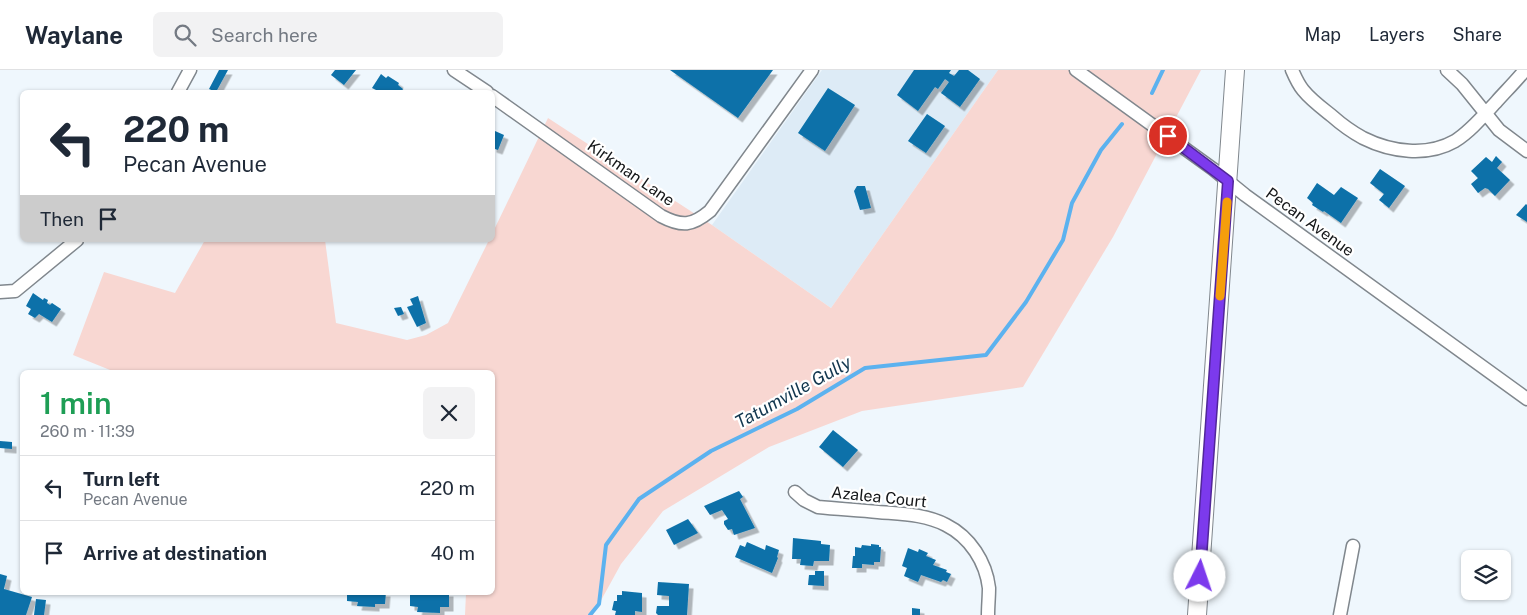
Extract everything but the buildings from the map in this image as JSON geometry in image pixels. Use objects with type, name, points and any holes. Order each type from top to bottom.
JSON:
[{"type":"street","points":[[179,90],[190,70]]},
{"type":"street","points":[[454,70],[484,90]]},
{"type":"street","name":"Kirkman Lane","points":[[495,98],[661,216],[677,223],[685,224],[698,220],[710,211],[812,70]]},
{"type":"street","name":"Pecan Avenue","points":[[1076,70],[1527,399]]},
{"type":"street","points":[[1197,615],[1235,70]]},
{"type":"street","points":[[1292,70],[1302,89],[1335,119],[1362,138],[1391,148],[1417,151],[1430,150],[1442,146],[1466,134],[1525,70]]},
{"type":"street","points":[[1447,70],[1462,84],[1499,130],[1527,151]]},
{"type":"street","points":[[0,292],[14,291],[75,242]]},
{"type":"street","name":"Azalea Court","points":[[795,492],[804,500],[818,507],[910,514],[945,524],[966,540],[982,562],[989,590],[988,615]]},
{"type":"street","points":[[1340,615],[1353,546]]},
{"type":"shaded area","points":[[822,70],[998,70],[831,308],[712,225]]},
{"type":"shaded area","points":[[998,70],[1201,70],[1113,237],[1023,387],[862,411],[769,447],[663,511],[621,564],[593,615],[465,615],[466,595],[495,595],[495,370],[110,370],[73,355],[104,272],[175,293],[204,242],[325,242],[336,323],[407,340],[426,335],[448,323],[488,242],[495,242],[495,228],[548,118],[712,225],[831,308]]},
{"type":"waterway","name":"Tatumville Gully","points":[[1152,93],[1163,70]]},
{"type":"waterway","name":"Tatumville Gully","points":[[590,615],[599,604],[606,545],[639,499],[711,451],[797,409],[865,368],[986,355],[1026,302],[1063,240],[1072,203],[1101,150],[1122,124]]},
{"type":"slow traffic","points":[[1220,296],[1227,202]]},
{"type":"route","points":[[1168,136],[1228,181],[1200,576]]}]
